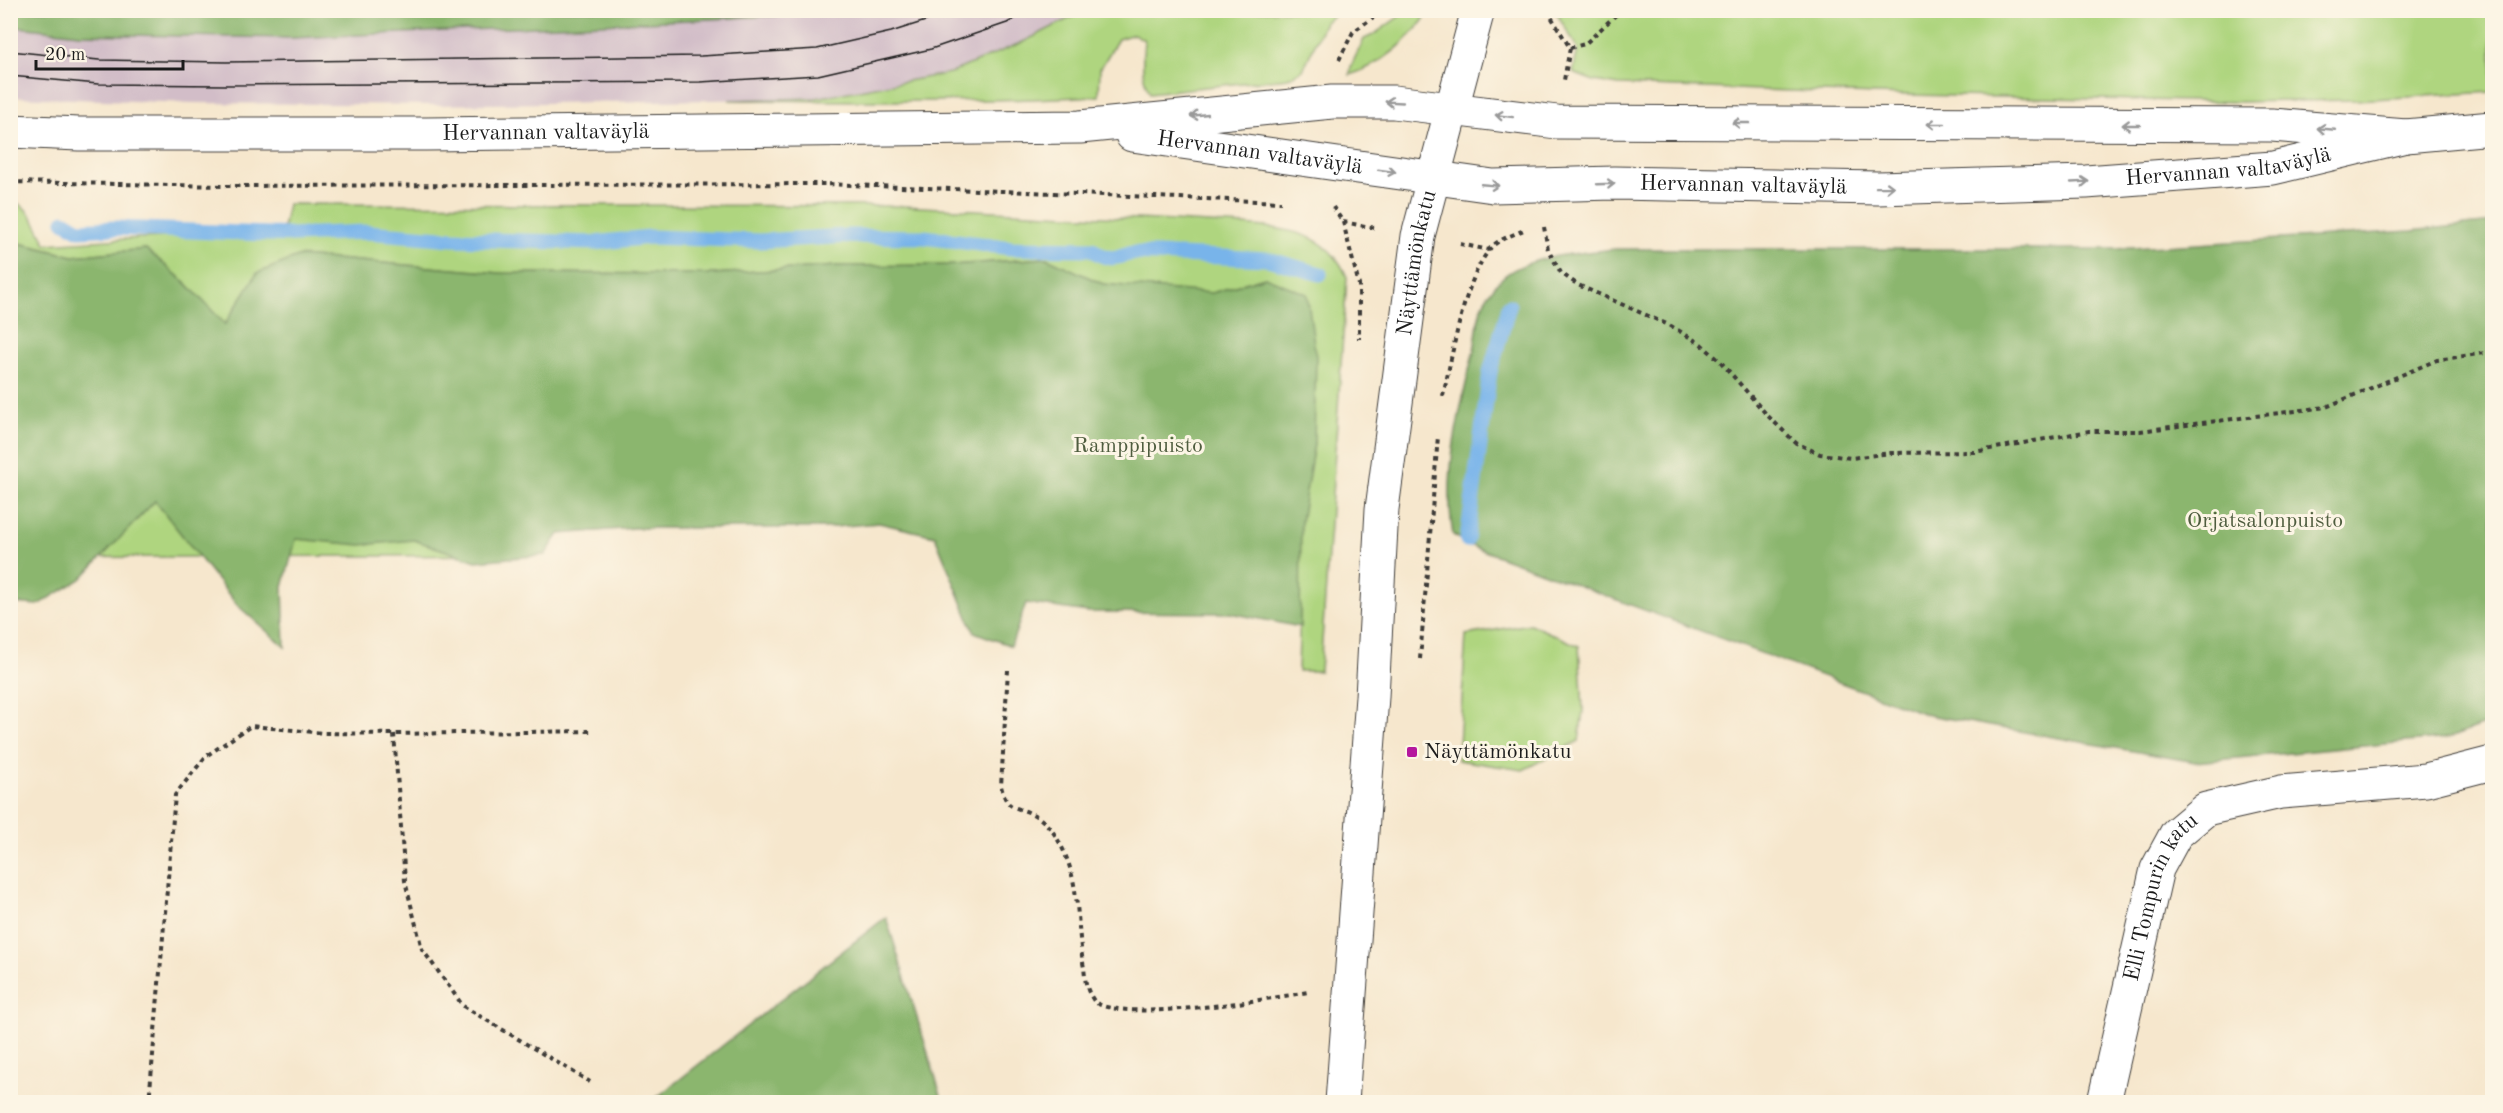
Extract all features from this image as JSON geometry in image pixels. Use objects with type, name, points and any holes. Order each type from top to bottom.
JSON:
[{"type":"main road","name":"Näyttämönkatu","points":[[1342,1102],[1372,697],[1382,509],[1418,236],[1478,10]]},
{"type":"main road","name":"Hervannan valtaväylä","points":[[10,132],[426,134],[1080,127],[1332,102],[1394,102],[1557,122],[2272,125],[2406,136]]},
{"type":"main road","name":"Hervannan valtaväylä","points":[[1080,127],[1493,186],[1614,183],[1878,188],[2086,182],[2273,168],[2406,136],[2493,128]]},
{"type":"main road","name":"Elli Tompurin katu","points":[[2104,1102],[2157,869],[2176,834],[2206,809],[2281,792],[2426,780],[2493,763]]},
{"type":"path","points":[[1340,54],[1353,32],[1383,10]]},
{"type":"path","points":[[1547,10],[1570,48],[1585,44],[1621,10]]},
{"type":"path","points":[[10,182],[226,186],[825,184],[1291,202]]},
{"type":"path","points":[[1327,204],[1335,209],[1342,222]]},
{"type":"path","points":[[1543,222],[1548,250],[1561,273],[1578,285],[1671,326],[1701,344],[1796,443],[1820,454],[1851,458],[1891,453],[1974,452],[2089,431],[2140,431],[2326,407],[2437,360],[2493,352]]},
{"type":"path","points":[[1443,397],[1469,288],[1489,250],[1498,242],[1534,226]]},
{"type":"path","points":[[1419,669],[1438,431]]},
{"type":"path","points":[[1008,670],[1001,786],[1005,802],[1015,810],[1034,815],[1049,827],[1066,858],[1073,879],[1080,950],[1088,991],[1095,1002],[1110,1007],[1154,1010],[1187,1009],[1310,992],[1351,989]]},
{"type":"path","points":[[149,1102],[175,795],[206,756],[251,726],[324,733],[592,731]]},
{"type":"path","points":[[393,734],[405,881],[422,949],[463,1006],[590,1082]]},
{"type":"shaded area","points":[[860,10],[1084,11],[1025,41],[950,73],[816,98],[438,105],[192,103],[11,97],[11,26],[79,34],[291,38]]},
{"type":"green space","points":[[11,10],[766,11],[732,18],[291,38],[79,34],[11,26]]},
{"type":"green space","points":[[766,11],[860,11],[732,18]]},
{"type":"green space","points":[[1084,11],[1340,11],[1325,22],[1303,70],[1288,78],[1150,93],[1143,74],[1144,40],[1134,34],[1118,39],[1100,69],[1099,96],[961,101],[729,100],[816,98],[950,73],[1025,41]]},
{"type":"green space","points":[[1407,11],[1430,11],[1414,32],[1385,58],[1350,75],[1351,66],[1364,39]]},
{"type":"green space","points":[[1555,11],[2492,11],[2492,92],[2356,100],[2238,102],[1907,95],[1619,85],[1594,81],[1573,73],[1578,49]]},
{"type":"green space","name":"Ramppipuisto","points":[[11,201],[18,203],[28,212],[46,244],[205,234],[282,233],[288,204],[903,206],[1245,225],[1292,231],[1318,242],[1329,250],[1347,277],[1320,671],[1298,671],[1300,606],[970,517],[544,519],[545,555],[11,558],[202,300],[146,249],[73,256],[11,241]],"holes":[[[300,256],[500,273],[713,274],[837,266],[952,265],[1046,258],[1103,284],[1154,290],[1212,293],[1265,277],[1314,444],[1311,460]]]},
{"type":"green space","name":"Orjatsalonpuisto","points":[[2492,222],[2492,722],[2449,738],[2195,762],[1928,715],[1474,547],[1453,535],[1450,511],[1451,463],[1481,310],[1488,294],[1502,278],[1512,271],[1540,260],[1616,249],[2115,249],[2411,231]]},
{"type":"green space","name":"Ramppipuisto","points":[[10,241],[73,256],[146,249],[186,283],[225,324],[257,273],[300,256],[499,273],[713,274],[837,266],[952,265],[1047,258],[1103,284],[1212,293],[1265,277],[1307,294],[1316,357],[1314,444],[1301,522],[1300,627],[1231,613],[1088,612],[1026,603],[1011,646],[974,632],[935,536],[879,523],[823,528],[634,528],[559,534],[545,555],[476,561],[414,540],[361,545],[296,539],[283,587],[285,647],[237,605],[155,501],[81,579],[38,605],[11,603]]},
{"type":"green space","points":[[1530,624],[1579,646],[1583,710],[1579,741],[1523,770],[1458,760],[1466,635]]},
{"type":"green space","points":[[886,917],[943,1102],[651,1102]]},
{"type":"waterway","points":[[64,221],[79,230],[115,228],[293,235],[367,232],[453,239],[595,243],[650,237],[760,241],[849,236],[924,237],[1012,248],[1092,249],[1102,256],[1111,258],[1132,253],[1268,259],[1320,274]]},
{"type":"waterway","points":[[1467,540],[1490,372],[1509,306]]},
{"type":"tram line","points":[[10,51],[99,60],[226,62],[701,56],[817,49],[891,32],[960,10]]},
{"type":"tram line","points":[[10,76],[98,84],[224,85],[700,82],[818,75],[931,49],[1007,23],[1031,10]]},
{"type":"place","name":"Näyttämönkatu","points":[[1412,752]]}]
